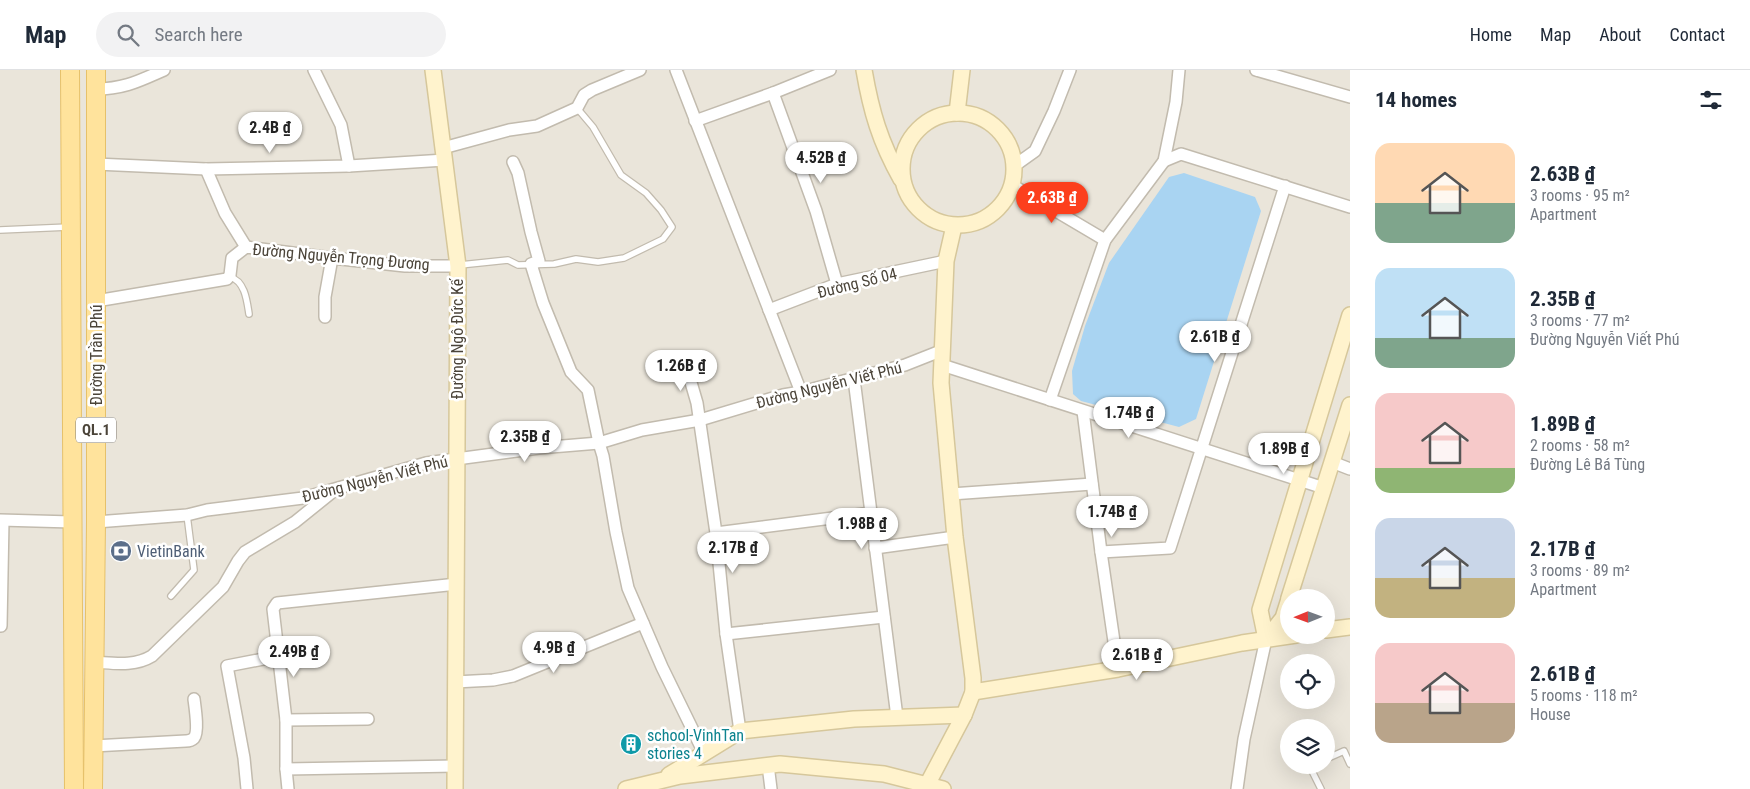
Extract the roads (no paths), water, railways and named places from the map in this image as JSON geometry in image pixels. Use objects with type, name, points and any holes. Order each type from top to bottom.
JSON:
[{"type":"main road","name":"Đường Trần Phú","points":[[70,70],[74,789]]},
{"type":"main road","name":"Đường Trần Phú","points":[[93,789],[96,522],[96,70]]},
{"type":"main road","points":[[70,132],[96,131]]},
{"type":"main road","points":[[71,302],[96,301]]},
{"type":"main road","points":[[72,522],[96,522]]},
{"type":"street","points":[[96,89],[113,89],[126,86],[164,70]]},
{"type":"street","points":[[314,70],[341,125],[349,166]]},
{"type":"street","name":"Đường Ngô Đức Kế","points":[[433,70],[458,266],[456,789]]},
{"type":"street","points":[[96,164],[206,169],[349,166],[444,154],[509,130],[537,126],[577,108],[587,92],[640,70]]},
{"type":"street","points":[[676,70],[801,392]]},
{"type":"street","points":[[695,121],[830,70]]},
{"type":"street","points":[[864,70],[871,108],[887,155],[903,182],[910,199],[921,213],[937,222],[954,226],[973,224],[990,216],[1004,202],[1012,185],[1014,166],[1009,147],[999,131],[984,119],[966,113],[947,114],[929,120],[915,132],[906,147],[902,164],[903,182]]},
{"type":"street","points":[[957,113],[962,70]]},
{"type":"street","points":[[1014,166],[1035,151],[1054,111],[1070,70]]},
{"type":"street","points":[[1050,400],[1105,240],[1164,161],[1176,102],[1180,70]]},
{"type":"street","points":[[1256,70],[1350,98]]},
{"type":"street","points":[[773,93],[816,210],[837,284]]},
{"type":"street","points":[[1164,161],[1181,154],[1350,206]]},
{"type":"street","points":[[513,162],[518,173],[530,232],[539,261],[531,264],[543,303],[571,372],[588,390],[598,443],[603,456],[628,588],[704,753]]},
{"type":"street","points":[[206,169],[225,212],[246,247]]},
{"type":"street","points":[[1012,185],[1105,240]]},
{"type":"street","points":[[1101,552],[1170,548],[1285,186]]},
{"type":"street","points":[[927,785],[964,715],[973,692],[974,678],[955,537],[941,383],[946,262],[954,226]]},
{"type":"street","name":"Đường Nguyễn Trọng Đương","points":[[230,277],[232,258],[246,247],[405,266],[458,266]]},
{"type":"street","points":[[325,317],[325,297],[332,258]]},
{"type":"street","name":"Đường Số 04","points":[[769,310],[837,284],[946,262]]},
{"type":"street","points":[[96,301],[230,277]]},
{"type":"street","points":[[1237,789],[1244,739],[1266,639],[1260,610],[1350,314]]},
{"type":"street","points":[[942,357],[1050,400],[1324,488]]},
{"type":"street","name":"Đường Nguyễn Viết Phú","points":[[96,522],[187,515],[208,510],[303,498],[426,463],[598,443],[642,430],[700,420],[783,395],[942,357]]},
{"type":"street","points":[[688,361],[690,379],[700,420],[716,533],[726,634],[740,731]]},
{"type":"street","points":[[854,379],[897,717]]},
{"type":"street","points":[[1292,589],[1350,405]]},
{"type":"street","points":[[1083,411],[1118,669]]},
{"type":"street","points":[[1332,462],[1350,469]]},
{"type":"street","points":[[951,494],[1092,484]]},
{"type":"street","points":[[94,662],[130,663],[146,660],[152,656],[223,587],[245,552],[295,522],[335,490]]},
{"type":"street","points":[[716,533],[871,513]]},
{"type":"street","points":[[1,626],[1,520],[72,522]]},
{"type":"street","points":[[876,548],[955,537]]},
{"type":"street","points":[[288,789],[286,720],[273,609],[277,603],[456,584]]},
{"type":"street","points":[[726,634],[884,617]]},
{"type":"street","points":[[1266,639],[1280,622]]},
{"type":"street","points":[[455,682],[493,680],[513,676],[643,623]]},
{"type":"street","points":[[1335,629],[1350,627]]},
{"type":"street","points":[[973,692],[1118,669],[1280,637]]},
{"type":"street","points":[[247,789],[244,758],[226,666],[279,656]]},
{"type":"street","points":[[93,746],[192,740],[196,729],[194,699]]},
{"type":"street","points":[[661,780],[740,731],[854,719],[964,715]]},
{"type":"street","points":[[286,720],[368,718]]},
{"type":"street","points":[[626,789],[680,776],[780,764],[884,774],[943,789]]},
{"type":"street","points":[[768,765],[771,789]]},
{"type":"street","points":[[286,770],[456,766]]},
{"type":"lane","points":[[458,266],[508,260],[518,265],[554,264],[576,259],[598,262],[624,258],[663,239],[672,227],[661,210],[646,193],[621,175],[593,127],[577,108]]},
{"type":"lane","points":[[0,230],[71,227]]},
{"type":"lane","points":[[230,277],[239,283],[246,294],[249,314]]},
{"type":"lane","points":[[171,596],[194,570],[187,515]]},
{"type":"lane","points":[[1335,755],[1344,751],[1350,764]]},
{"type":"lane","points":[[1314,774],[1321,789]]},
{"type":"water","points":[[1184,173],[1255,197],[1261,211],[1196,419],[1179,427],[1081,401],[1073,394],[1072,371],[1085,326],[1109,263],[1169,177]]},
{"type":"place","name":"VietinBank","points":[[121,551]]},
{"type":"place","name":"school-VinhTan stories 4","points":[[631,744]]}]
